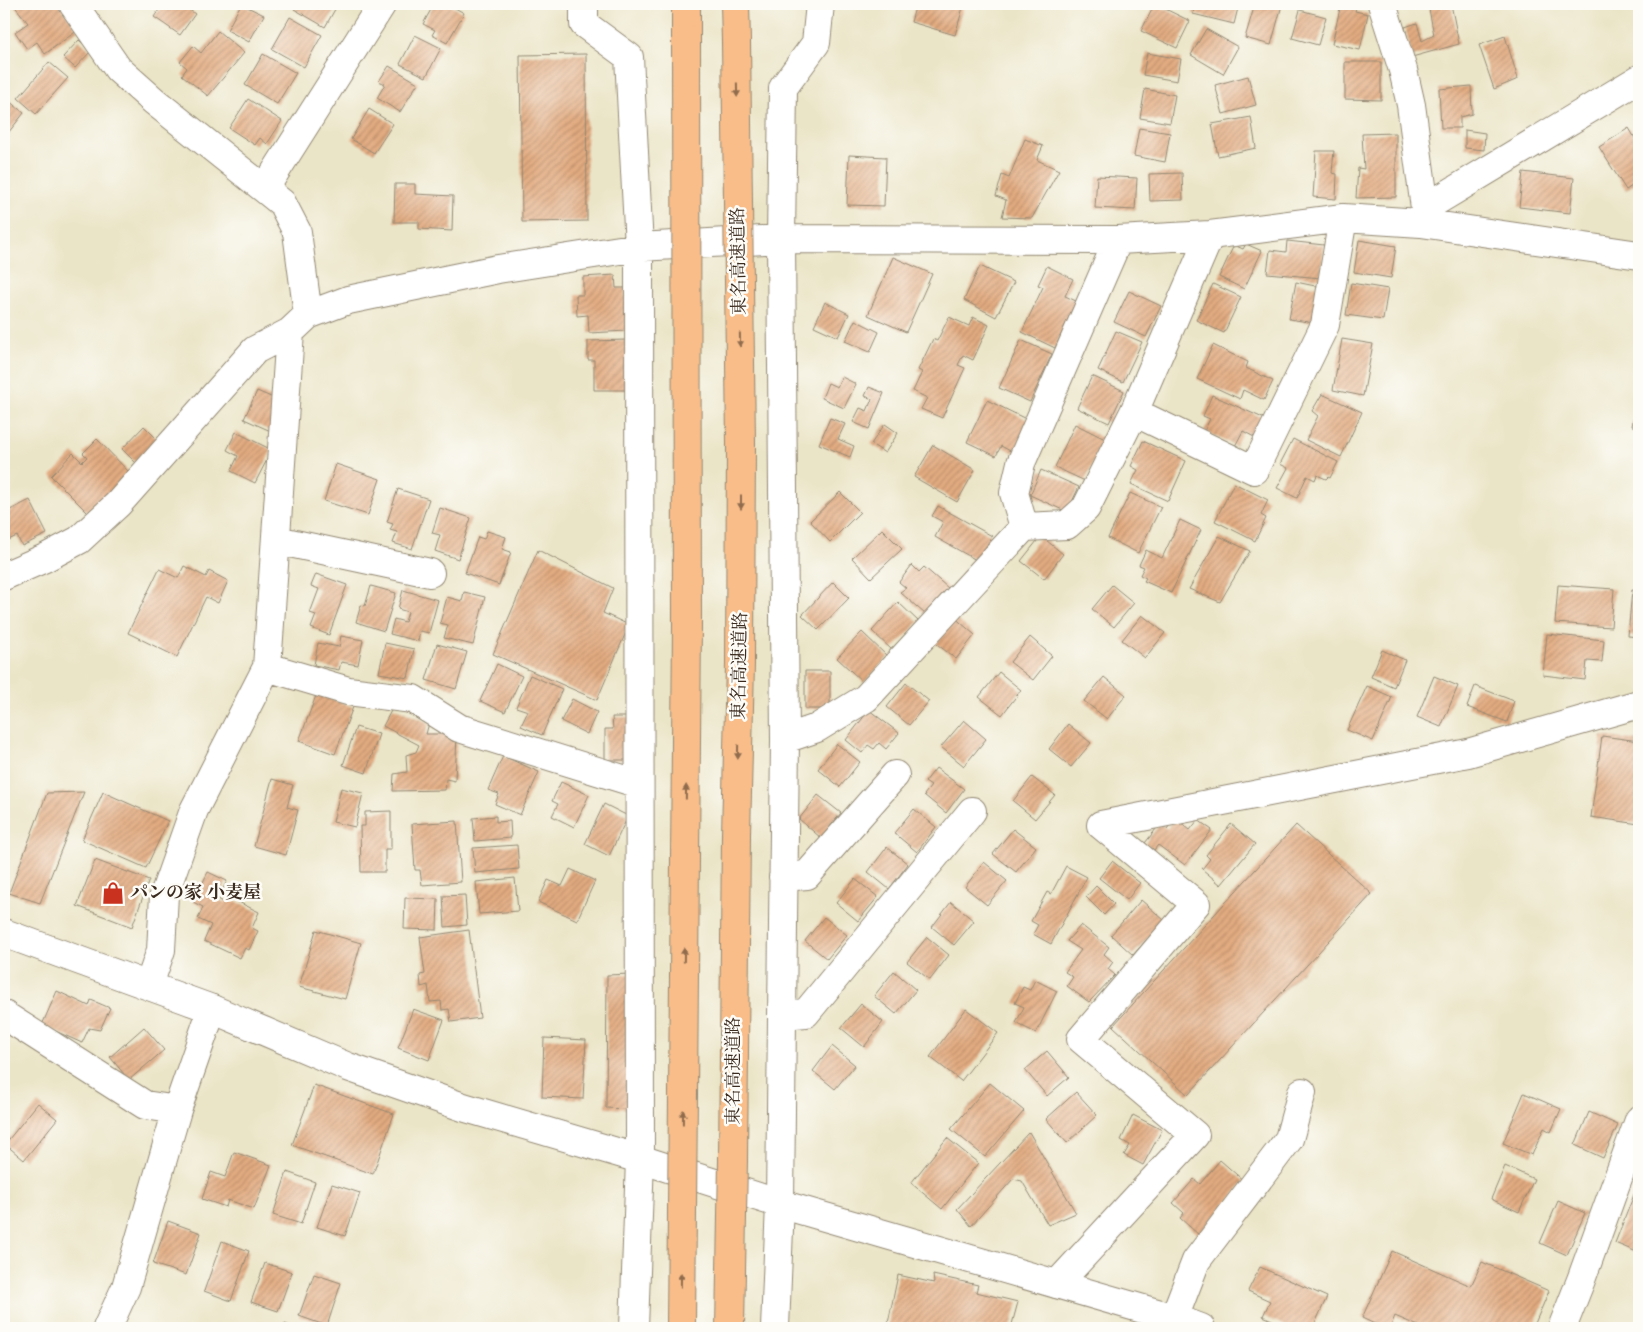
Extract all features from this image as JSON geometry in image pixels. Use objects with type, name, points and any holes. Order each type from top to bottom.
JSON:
[{"type":"highway","points":[[680,1328],[687,624],[686,4]]},
{"type":"highway","name":"東名高速道路","points":[[730,1328],[734,1160],[741,453],[736,4]]},
{"type":"street","points":[[73,4],[118,69],[154,101],[282,203],[297,232],[299,323],[276,540],[267,667],[194,810],[164,895],[162,950],[149,985]]},
{"type":"street","points":[[265,188],[382,4]]},
{"type":"street","points":[[584,4],[584,24],[629,57],[639,247],[640,1159],[634,1328]]},
{"type":"street","points":[[775,1328],[780,1204],[785,739],[781,239],[783,88],[816,43],[820,4]]},
{"type":"street","points":[[1382,4],[1403,70],[1411,106],[1423,216]]},
{"type":"street","points":[[1423,216],[1639,79]]},
{"type":"street","points":[[4,576],[45,558],[79,540],[118,504],[254,350],[299,323],[348,300],[479,273],[639,247],[781,239],[1118,240],[1210,234],[1342,218],[1423,216],[1639,255]]},
{"type":"street","points":[[1134,412],[1254,470],[1325,325],[1342,218]]},
{"type":"street","points":[[785,739],[817,728],[866,698],[1024,527],[1067,525],[1086,508],[1134,412],[1210,234]]},
{"type":"street","points":[[1024,527],[1014,493],[1021,463],[1118,240]]},
{"type":"street","points":[[276,540],[430,573]]},
{"type":"street","points":[[267,667],[348,691],[413,699],[459,728],[639,784]]},
{"type":"street","points":[[1058,1284],[1195,1135],[1081,1039],[1196,904],[1101,825],[1468,753],[1639,704]]},
{"type":"street","points":[[783,877],[807,875],[895,775]]},
{"type":"street","points":[[782,1015],[806,1013],[972,811]]},
{"type":"street","points":[[4,933],[212,1009],[357,1070],[463,1107],[640,1159],[780,1204],[1058,1284],[1190,1325],[1196,1261],[1289,1139],[1302,1092]]},
{"type":"street","points":[[107,1328],[126,1287],[177,1110],[212,1009]]},
{"type":"street","points":[[4,1015],[145,1105],[177,1110]]},
{"type":"street","points":[[1562,1328],[1639,1120]]},
{"type":"building","points":[[13,4],[59,4],[78,30],[45,54],[37,42],[27,49],[15,32],[28,23]]},
{"type":"building","points":[[163,4],[182,4],[195,14],[180,35],[154,17]]},
{"type":"building","points":[[241,4],[264,15],[249,42],[227,30]]},
{"type":"building","points":[[297,4],[338,4],[325,27],[294,9]]},
{"type":"building","points":[[434,4],[448,4],[464,13],[447,43],[432,35],[435,30],[423,24]]},
{"type":"building","points":[[916,4],[964,4],[955,35],[911,22]]},
{"type":"building","points":[[1155,4],[1190,21],[1177,48],[1141,31]]},
{"type":"building","points":[[1195,4],[1239,4],[1234,24],[1193,14]]},
{"type":"building","points":[[1255,4],[1282,5],[1271,45],[1245,38]]},
{"type":"building","points":[[1341,4],[1357,4],[1355,11],[1368,14],[1360,50],[1332,44]]},
{"type":"building","points":[[1436,4],[1451,4],[1459,44],[1412,57],[1405,27],[1417,23],[1422,41],[1434,35],[1429,9],[1437,7]]},
{"type":"building","points":[[1300,10],[1326,17],[1318,45],[1292,38]]},
{"type":"building","points":[[290,17],[322,35],[304,67],[272,49]]},
{"type":"building","points":[[1206,29],[1238,47],[1223,74],[1191,55]]},
{"type":"building","points":[[218,31],[244,53],[208,96],[182,75],[187,68],[180,62],[193,46],[201,53]]},
{"type":"building","points":[[415,35],[441,48],[426,77],[400,64]]},
{"type":"building","points":[[1505,36],[1518,79],[1494,89],[1479,45]]},
{"type":"building","points":[[79,40],[91,51],[75,68],[63,57]]},
{"type":"building","points":[[1147,53],[1181,59],[1177,81],[1143,75]]},
{"type":"building","points":[[263,54],[296,73],[277,104],[245,85]]},
{"type":"building","points":[[586,54],[587,221],[522,222],[520,55]]},
{"type":"building","points":[[49,62],[68,78],[36,114],[18,98]]},
{"type":"building","points":[[1345,62],[1381,62],[1381,100],[1345,99]]},
{"type":"building","points":[[389,66],[418,83],[400,112],[377,98],[385,84],[379,81]]},
{"type":"building","points":[[1248,76],[1256,105],[1223,114],[1215,85]]},
{"type":"building","points":[[1471,86],[1472,114],[1460,117],[1460,128],[1441,128],[1439,89]]},
{"type":"building","points":[[1145,89],[1175,95],[1170,123],[1140,118]]},
{"type":"building","points":[[4,97],[24,113],[8,133],[4,129]]},
{"type":"building","points":[[248,99],[282,121],[267,144],[260,138],[255,145],[229,128]]},
{"type":"building","points":[[369,109],[393,124],[374,153],[351,139]]},
{"type":"building","points":[[1251,117],[1256,148],[1218,156],[1212,124]]},
{"type":"building","points":[[1139,128],[1170,133],[1165,162],[1134,156]]},
{"type":"building","points":[[1629,128],[1639,145],[1639,181],[1626,190],[1599,147]]},
{"type":"building","points":[[1465,130],[1485,133],[1484,150],[1465,148]]},
{"type":"building","points":[[1396,133],[1396,197],[1356,198],[1358,168],[1364,169],[1362,134]]},
{"type":"building","points":[[1025,139],[1043,146],[1037,160],[1059,170],[1032,218],[1002,217],[1006,200],[996,196],[1002,175],[1009,178]]},
{"type":"building","points":[[1316,151],[1334,151],[1332,173],[1337,174],[1336,199],[1313,197]]},
{"type":"building","points":[[849,155],[886,157],[884,206],[847,205]]},
{"type":"building","points":[[1523,172],[1574,178],[1570,213],[1519,207]]},
{"type":"building","points":[[1182,173],[1183,200],[1150,201],[1149,174]]},
{"type":"building","points":[[1097,176],[1137,178],[1135,210],[1095,208]]},
{"type":"building","points":[[395,184],[415,184],[415,194],[453,196],[452,231],[419,229],[419,222],[394,222]]},
{"type":"building","points":[[1359,240],[1396,246],[1391,278],[1354,272]]},
{"type":"building","points":[[1287,241],[1324,245],[1321,278],[1267,273],[1270,250],[1286,252]]},
{"type":"building","points":[[1246,244],[1262,251],[1244,289],[1219,277],[1234,245],[1243,249]]},
{"type":"building","points":[[893,257],[932,274],[906,332],[868,315]]},
{"type":"building","points":[[980,266],[1014,282],[996,317],[964,300]]},
{"type":"building","points":[[1047,266],[1073,279],[1065,296],[1076,301],[1055,348],[1022,332],[1043,287],[1038,285]]},
{"type":"building","points":[[615,275],[616,288],[625,288],[627,331],[589,333],[588,315],[577,316],[576,295],[583,295],[583,277]]},
{"type":"building","points":[[1296,282],[1320,287],[1314,323],[1289,319]]},
{"type":"building","points":[[1351,283],[1388,289],[1383,320],[1346,315]]},
{"type":"building","points":[[1213,284],[1241,297],[1224,333],[1196,320]]},
{"type":"building","points":[[1129,291],[1161,306],[1146,337],[1114,322]]},
{"type":"building","points":[[825,302],[849,314],[838,337],[814,326]]},
{"type":"building","points":[[949,317],[969,326],[973,317],[989,325],[973,360],[963,355],[958,365],[965,368],[942,418],[921,409],[927,398],[913,391],[922,372],[918,370],[933,339],[937,341]]},
{"type":"building","points":[[855,320],[879,332],[870,352],[845,341]]},
{"type":"building","points":[[1116,331],[1142,342],[1123,382],[1098,370]]},
{"type":"building","points":[[1342,339],[1373,344],[1363,396],[1333,390]]},
{"type":"building","points":[[627,340],[627,390],[594,390],[594,360],[588,360],[588,341]]},
{"type":"building","points":[[1021,340],[1052,354],[1030,402],[999,388]]},
{"type":"building","points":[[1213,345],[1248,362],[1246,368],[1273,381],[1264,400],[1243,390],[1240,399],[1197,379]]},
{"type":"building","points":[[1092,376],[1124,391],[1109,423],[1077,408]]},
{"type":"building","points":[[842,377],[856,384],[844,408],[822,398],[828,383],[837,387]]},
{"type":"building","points":[[869,387],[884,393],[869,429],[853,422],[860,408],[867,411],[872,399],[865,396]]},
{"type":"building","points":[[257,391],[278,400],[275,433],[244,419]]},
{"type":"building","points":[[1322,394],[1362,412],[1341,457],[1306,440],[1318,416],[1312,411]]},
{"type":"building","points":[[1212,395],[1265,419],[1256,438],[1243,431],[1235,446],[1204,431],[1210,419],[1203,416]]},
{"type":"building","points":[[1639,395],[1639,427],[1632,426]]},
{"type":"building","points":[[987,400],[1030,421],[1014,453],[1001,446],[996,456],[967,442]]},
{"type":"building","points":[[830,418],[845,424],[838,439],[854,446],[850,457],[819,444]]},
{"type":"building","points":[[885,424],[898,433],[885,453],[871,444]]},
{"type":"building","points":[[1075,424],[1105,439],[1085,481],[1055,467]]},
{"type":"building","points":[[144,426],[161,443],[139,466],[122,449]]},
{"type":"building","points":[[236,432],[272,450],[255,483],[231,471],[238,456],[227,450]]},
{"type":"building","points":[[97,439],[129,472],[115,486],[121,488],[92,517],[51,476],[73,453],[82,462],[87,457],[83,453]]},
{"type":"building","points":[[1293,439],[1338,462],[1330,478],[1326,479],[1317,475],[1315,480],[1307,476],[1297,498],[1277,488],[1288,468],[1280,464]]},
{"type":"building","points":[[1143,441],[1186,461],[1168,501],[1131,484],[1138,470],[1131,466]]},
{"type":"building","points":[[933,445],[975,470],[957,502],[914,477]]},
{"type":"building","points":[[336,464],[380,479],[368,515],[324,501]]},
{"type":"building","points":[[1041,470],[1079,487],[1067,512],[1030,495]]},
{"type":"building","points":[[1234,483],[1268,500],[1261,515],[1266,518],[1255,541],[1215,521]]},
{"type":"building","points":[[398,489],[429,499],[412,549],[393,543],[397,532],[390,530],[393,524],[387,522]]},
{"type":"building","points":[[840,492],[860,512],[830,542],[810,521]]},
{"type":"building","points":[[1130,493],[1161,507],[1138,553],[1108,538]]},
{"type":"building","points":[[30,500],[47,534],[22,546],[17,536],[4,542],[4,513]]},
{"type":"building","points":[[938,506],[992,536],[978,561],[935,537],[943,522],[932,516]]},
{"type":"building","points":[[440,508],[471,518],[458,559],[435,551],[440,535],[432,533]]},
{"type":"building","points":[[1180,520],[1201,530],[1171,593],[1144,581],[1146,578],[1140,575],[1144,567],[1139,565],[1146,550],[1162,558]]},
{"type":"building","points":[[882,529],[902,549],[871,578],[852,558]]},
{"type":"building","points":[[487,531],[506,537],[502,549],[511,552],[499,585],[465,573],[478,537],[484,539]]},
{"type":"building","points":[[1041,536],[1063,554],[1044,579],[1021,561]]},
{"type":"building","points":[[1219,536],[1250,551],[1220,602],[1189,589]]},
{"type":"building","points":[[538,550],[613,588],[603,613],[629,625],[597,700],[493,654]]},
{"type":"building","points":[[912,565],[919,572],[924,567],[948,588],[925,614],[900,592],[906,588],[899,582]]},
{"type":"building","points":[[184,566],[206,577],[209,571],[228,581],[218,603],[206,597],[177,657],[128,633],[159,569],[178,578]]},
{"type":"building","points":[[316,574],[347,585],[329,635],[311,628],[316,615],[310,613],[319,589],[311,586]]},
{"type":"building","points":[[833,582],[849,598],[818,630],[802,615]]},
{"type":"building","points":[[1112,585],[1134,603],[1114,627],[1092,609]]},
{"type":"building","points":[[1558,585],[1614,589],[1611,627],[1555,623]]},
{"type":"building","points":[[371,586],[396,593],[384,631],[356,622],[361,605],[365,606]]},
{"type":"building","points":[[403,590],[438,600],[429,633],[420,631],[418,641],[390,634],[394,619],[405,622],[408,612],[398,609]]},
{"type":"building","points":[[1632,590],[1639,591],[1639,637],[1628,636]]},
{"type":"building","points":[[464,592],[485,597],[473,645],[444,638],[448,625],[440,623],[447,597],[462,601]]},
{"type":"building","points":[[898,602],[919,622],[892,650],[872,631]]},
{"type":"building","points":[[1142,615],[1165,633],[1145,658],[1122,640]]},
{"type":"building","points":[[953,616],[975,635],[956,659],[933,641]]},
{"type":"building","points":[[862,632],[888,657],[864,683],[837,658]]},
{"type":"building","points":[[1547,634],[1604,640],[1602,662],[1587,661],[1585,680],[1543,675]]},
{"type":"building","points":[[341,636],[363,640],[358,665],[341,662],[339,670],[314,665],[318,643],[339,647]]},
{"type":"building","points":[[1030,637],[1052,656],[1033,680],[1010,662]]},
{"type":"building","points":[[385,643],[414,649],[408,678],[379,673]]},
{"type":"building","points":[[437,644],[467,652],[456,689],[426,680]]},
{"type":"building","points":[[1382,650],[1405,660],[1394,687],[1371,677]]},
{"type":"building","points":[[497,664],[522,676],[505,712],[480,701]]},
{"type":"building","points":[[805,671],[830,671],[830,709],[805,709]]},
{"type":"building","points":[[999,672],[1021,690],[1002,715],[979,697]]},
{"type":"building","points":[[530,675],[562,689],[542,735],[521,726],[528,711],[516,707]]},
{"type":"building","points":[[1434,676],[1458,686],[1441,727],[1417,717]]},
{"type":"building","points":[[1104,677],[1126,695],[1107,719],[1084,701]]},
{"type":"building","points":[[906,683],[929,701],[909,725],[887,707]]},
{"type":"building","points":[[1367,686],[1392,697],[1373,741],[1347,730]]},
{"type":"building","points":[[1475,686],[1514,701],[1507,722],[1467,707]]},
{"type":"building","points":[[317,693],[353,707],[335,754],[299,741]]},
{"type":"building","points":[[572,699],[597,712],[587,734],[561,721]]},
{"type":"building","points":[[393,707],[429,723],[426,734],[457,734],[455,781],[446,779],[445,790],[393,791],[394,774],[407,772],[406,755],[416,752],[419,745],[383,726]]},
{"type":"building","points":[[869,710],[899,733],[886,749],[879,743],[874,749],[868,745],[862,753],[846,740]]},
{"type":"building","points":[[612,717],[631,717],[630,760],[605,760],[605,729],[613,729]]},
{"type":"building","points":[[964,720],[986,739],[964,766],[941,747]]},
{"type":"building","points":[[1068,724],[1091,743],[1071,767],[1049,749]]},
{"type":"building","points":[[356,727],[379,734],[366,773],[343,765]]},
{"type":"building","points":[[1602,736],[1639,741],[1639,824],[1591,817]]},
{"type":"building","points":[[837,744],[860,762],[840,787],[818,769]]},
{"type":"building","points":[[503,756],[539,772],[520,815],[495,804],[499,794],[488,790]]},
{"type":"building","points":[[936,768],[964,789],[946,813],[924,795],[931,786],[925,782]]},
{"type":"building","points":[[1032,777],[1055,795],[1035,819],[1013,801]]},
{"type":"building","points":[[272,779],[293,785],[287,807],[298,810],[286,855],[254,846]]},
{"type":"building","points":[[561,782],[589,795],[574,827],[552,816],[558,804],[552,801]]},
{"type":"building","points":[[341,788],[363,793],[355,827],[333,822]]},
{"type":"building","points":[[84,792],[40,903],[9,893],[47,793]]},
{"type":"building","points":[[103,792],[168,821],[146,868],[82,840]]},
{"type":"building","points":[[818,795],[841,813],[821,838],[799,819]]},
{"type":"building","points":[[604,804],[628,816],[609,856],[585,844]]},
{"type":"building","points":[[914,809],[936,827],[917,852],[894,833]]},
{"type":"building","points":[[391,811],[391,849],[385,849],[385,872],[361,872],[360,826],[365,826],[365,812]]},
{"type":"building","points":[[496,816],[496,822],[510,821],[511,838],[475,841],[473,818]]},
{"type":"building","points":[[1175,818],[1190,830],[1198,820],[1212,830],[1185,865],[1158,845],[1154,850],[1145,843],[1160,824],[1167,829]]},
{"type":"building","points":[[457,821],[461,882],[422,885],[420,870],[415,870],[412,824]]},
{"type":"building","points":[[1231,824],[1255,844],[1221,885],[1202,869],[1210,859],[1206,855]]},
{"type":"building","points":[[1296,825],[1372,894],[1188,1095],[1113,1026]]},
{"type":"building","points":[[1013,829],[1036,847],[1016,872],[993,854]]},
{"type":"building","points":[[517,845],[519,869],[475,873],[473,848]]},
{"type":"building","points":[[887,847],[908,864],[889,889],[868,872]]},
{"type":"building","name":"パンの家 小麦屋","points":[[95,860],[149,880],[132,927],[77,906]]},
{"type":"building","points":[[1112,861],[1140,883],[1127,900],[1099,878]]},
{"type":"building","points":[[984,862],[1007,881],[987,905],[965,887]]},
{"type":"building","points":[[1066,866],[1087,877],[1051,944],[1033,934],[1038,925],[1031,921],[1047,892],[1051,894]]},
{"type":"building","points":[[570,869],[595,881],[577,920],[538,902],[548,880],[562,886]]},
{"type":"building","points":[[208,872],[227,881],[218,899],[225,903],[228,897],[259,912],[252,928],[258,931],[249,950],[245,948],[240,958],[204,941],[211,925],[198,919],[203,907],[193,902]]},
{"type":"building","points":[[515,878],[518,911],[479,914],[476,882]]},
{"type":"building","points":[[855,879],[878,897],[858,921],[836,903]]},
{"type":"building","points":[[1096,886],[1114,904],[1104,915],[1086,897]]},
{"type":"building","points":[[465,895],[467,925],[445,927],[443,896]]},
{"type":"building","points":[[405,898],[438,899],[437,930],[404,929]]},
{"type":"building","points":[[1141,900],[1164,920],[1133,955],[1111,935]]},
{"type":"building","points":[[951,902],[974,921],[954,945],[932,927]]},
{"type":"building","points":[[824,917],[847,935],[827,959],[805,941]]},
{"type":"building","points":[[1081,925],[1109,947],[1104,954],[1113,962],[1108,969],[1115,975],[1089,1002],[1067,986],[1073,977],[1065,972],[1081,950],[1067,941]]},
{"type":"building","points":[[316,930],[361,943],[345,999],[299,987]]},
{"type":"building","points":[[469,930],[480,1018],[451,1022],[449,1009],[442,1010],[441,1001],[430,1002],[428,985],[421,987],[420,975],[425,974],[420,937]]},
{"type":"building","points":[[927,937],[949,955],[930,980],[907,962]]},
{"type":"building","points":[[894,971],[916,990],[896,1014],[874,996]]},
{"type":"building","points":[[630,974],[627,1109],[606,1108],[607,975]]},
{"type":"building","points":[[1035,980],[1057,991],[1036,1033],[1016,1023],[1024,1007],[1015,1003],[1023,987],[1030,990]]},
{"type":"building","points":[[57,991],[89,1006],[91,1000],[110,1008],[100,1030],[89,1028],[82,1043],[42,1025]]},
{"type":"building","points":[[861,1004],[883,1022],[864,1047],[841,1028]]},
{"type":"building","points":[[413,1009],[444,1020],[429,1060],[398,1048]]},
{"type":"building","points":[[966,1009],[998,1033],[961,1081],[930,1057]]},
{"type":"building","points":[[144,1027],[164,1050],[129,1080],[110,1057]]},
{"type":"building","points":[[544,1038],[586,1040],[583,1099],[542,1097]]},
{"type":"building","points":[[832,1046],[855,1065],[835,1089],[813,1071]]},
{"type":"building","points":[[1047,1051],[1069,1077],[1047,1096],[1025,1070]]},
{"type":"building","points":[[990,1083],[1024,1111],[985,1157],[951,1129]]},
{"type":"building","points":[[314,1085],[394,1114],[373,1174],[292,1145]]},
{"type":"building","points":[[1076,1092],[1097,1115],[1067,1143],[1046,1119]]},
{"type":"building","points":[[1524,1093],[1561,1109],[1551,1132],[1544,1128],[1532,1155],[1503,1143]]},
{"type":"building","points":[[38,1103],[57,1119],[24,1160],[5,1144]]},
{"type":"building","points":[[1589,1112],[1618,1125],[1603,1158],[1575,1145]]},
{"type":"building","points":[[1133,1115],[1162,1130],[1143,1165],[1124,1155],[1130,1145],[1121,1140]]},
{"type":"building","points":[[1029,1132],[1076,1213],[1048,1225],[1022,1181],[1013,1179],[971,1226],[957,1209]]},
{"type":"building","points":[[947,1138],[978,1163],[942,1209],[911,1183]]},
{"type":"building","points":[[234,1152],[271,1165],[254,1209],[228,1200],[226,1207],[202,1199],[211,1172],[225,1177]]},
{"type":"building","points":[[1220,1160],[1245,1182],[1199,1235],[1180,1218],[1184,1213],[1173,1203],[1194,1179],[1200,1184]]},
{"type":"building","points":[[1505,1166],[1534,1179],[1519,1212],[1491,1199]]},
{"type":"building","points":[[287,1172],[315,1182],[301,1224],[273,1215]]},
{"type":"building","points":[[1639,1182],[1639,1253],[1615,1243]]},
{"type":"building","points":[[332,1184],[360,1193],[345,1236],[317,1227]]},
{"type":"building","points":[[1558,1201],[1585,1213],[1567,1255],[1540,1243]]},
{"type":"building","points":[[168,1221],[201,1233],[186,1275],[153,1264]]},
{"type":"building","points":[[222,1241],[249,1251],[231,1301],[204,1291]]},
{"type":"building","points":[[1392,1251],[1471,1286],[1482,1262],[1549,1291],[1533,1328],[1423,1328],[1395,1316],[1390,1328],[1383,1328],[1362,1318]]},
{"type":"building","points":[[265,1263],[292,1272],[278,1311],[251,1302]]},
{"type":"building","points":[[1260,1267],[1327,1297],[1313,1328],[1290,1328],[1263,1316],[1270,1301],[1248,1291]]},
{"type":"building","points":[[314,1274],[341,1283],[327,1326],[299,1316]]},
{"type":"building","points":[[898,1275],[934,1283],[933,1275],[978,1285],[976,1292],[1018,1302],[1011,1328],[887,1328]]},
{"type":"building","points":[[285,1324],[296,1328],[283,1328]]},
{"type":"place","name":"パンの家 小麦屋","points":[[113,893]]}]
